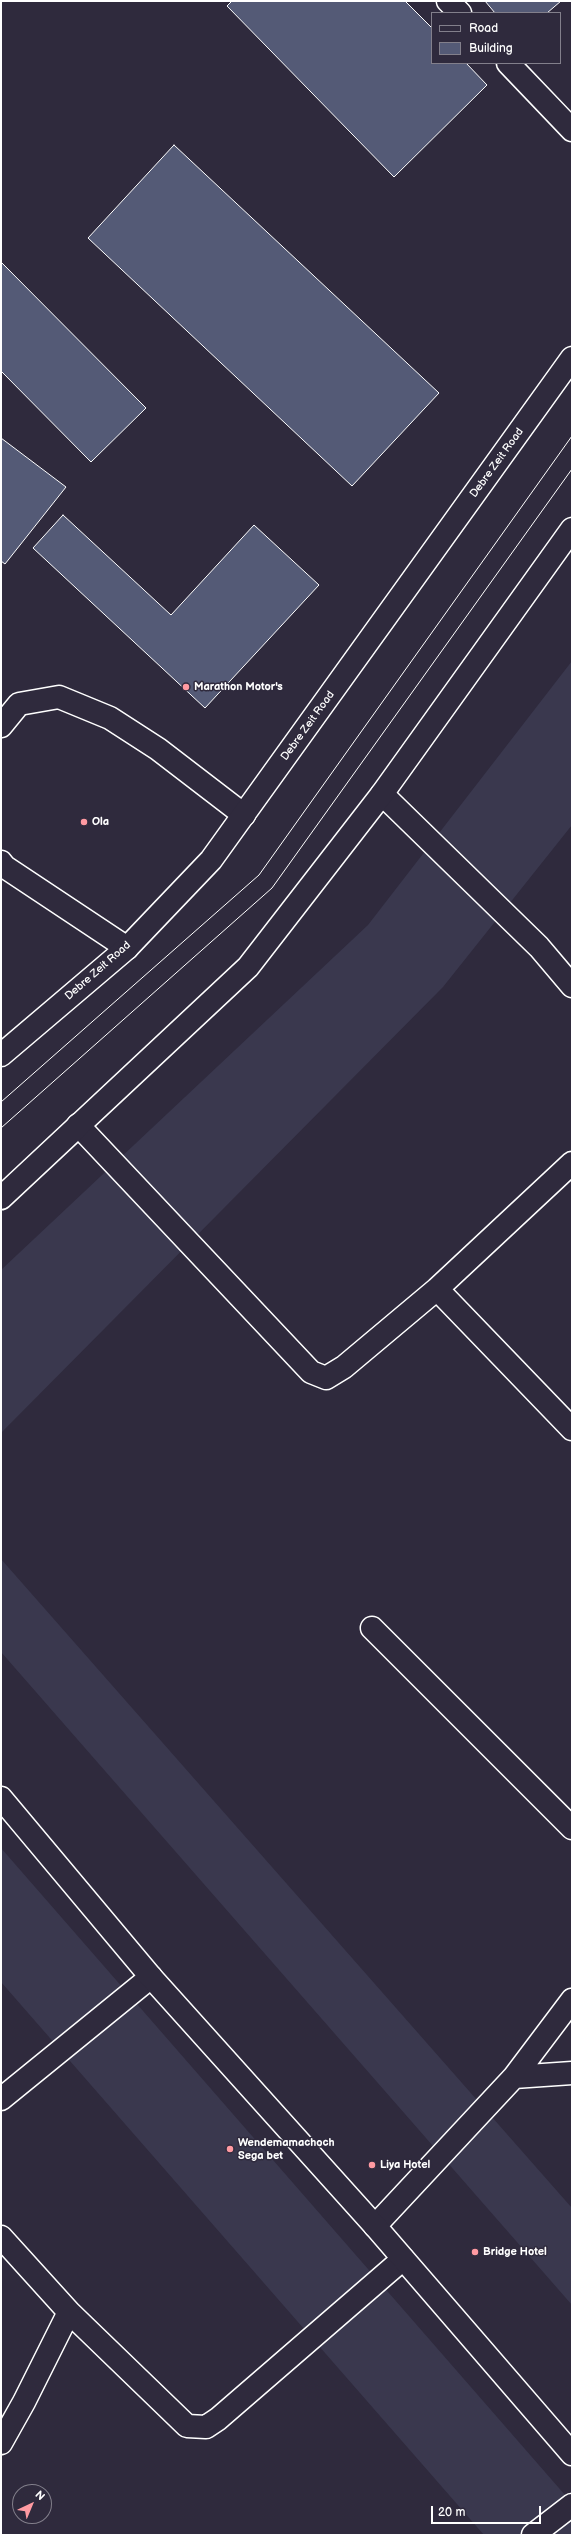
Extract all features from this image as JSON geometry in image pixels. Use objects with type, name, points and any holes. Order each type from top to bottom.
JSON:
[{"type":"street","points":[[448,1],[459,12]]},
{"type":"street","points":[[509,64],[572,130]]},
{"type":"street","name":"Debre Zeit Road","points":[[1,1056],[127,948],[211,860],[572,358]]},
{"type":"street","points":[[1,1198],[248,968],[382,794],[572,529]]},
{"type":"street","points":[[1,726],[19,704],[58,697],[110,718],[158,749],[244,815]]},
{"type":"street","points":[[382,794],[539,947],[572,986]]},
{"type":"street","points":[[1,862],[5,867],[127,948]]},
{"type":"street","points":[[78,1125],[311,1372],[326,1378],[344,1367],[437,1289],[572,1163]]},
{"type":"street","points":[[437,1289],[572,1429]]},
{"type":"street","points":[[372,1628],[572,1828]]},
{"type":"street","points":[[1,1798],[151,1977],[375,2226],[572,2454]]},
{"type":"street","points":[[1,2099],[151,1977]]},
{"type":"street","points":[[375,2226],[514,2077],[572,2000]]},
{"type":"street","points":[[514,2077],[572,2073]]},
{"type":"street","points":[[1,2237],[69,2312],[187,2426],[206,2427],[218,2419],[403,2259]]},
{"type":"street","points":[[1,2443],[24,2402],[69,2312]]},
{"type":"street","points":[[533,2535],[572,2505]]},
{"type":"shaded area","points":[[572,661],[572,825],[443,987],[1,1433],[1,1270],[368,925]]},
{"type":"shaded area","points":[[1,1559],[572,2208],[572,2305],[1,1652]]},
{"type":"shaded area","points":[[1,1848],[572,2503],[572,2535],[484,2535],[1,1982]]},
{"type":"building","points":[[232,1],[405,1],[431,27],[431,64],[467,64],[487,85],[394,177],[227,6]]},
{"type":"building","points":[[485,1],[561,1],[548,12],[494,12]]},
{"type":"building","points":[[174,145],[439,393],[352,486],[88,238]]},
{"type":"building","points":[[1,262],[146,408],[91,462],[1,371]]},
{"type":"building","points":[[1,438],[66,487],[5,564],[1,561]]},
{"type":"building","points":[[63,515],[171,615],[254,525],[319,585],[205,708],[33,548]]},
{"type":"tram line","points":[[1,1102],[259,875],[572,436]]},
{"type":"tram line","points":[[1,1128],[272,888],[572,469]]},
{"type":"place","name":"Marathon Motor's","points":[[186,687]]},
{"type":"place","name":"Ola","points":[[84,822]]},
{"type":"place","name":"Wendemamachoch Sega bet","points":[[230,2149]]},
{"type":"place","name":"Liya Hotel","points":[[372,2165]]},
{"type":"place","name":"Bridge Hotel","points":[[475,2252]]}]
